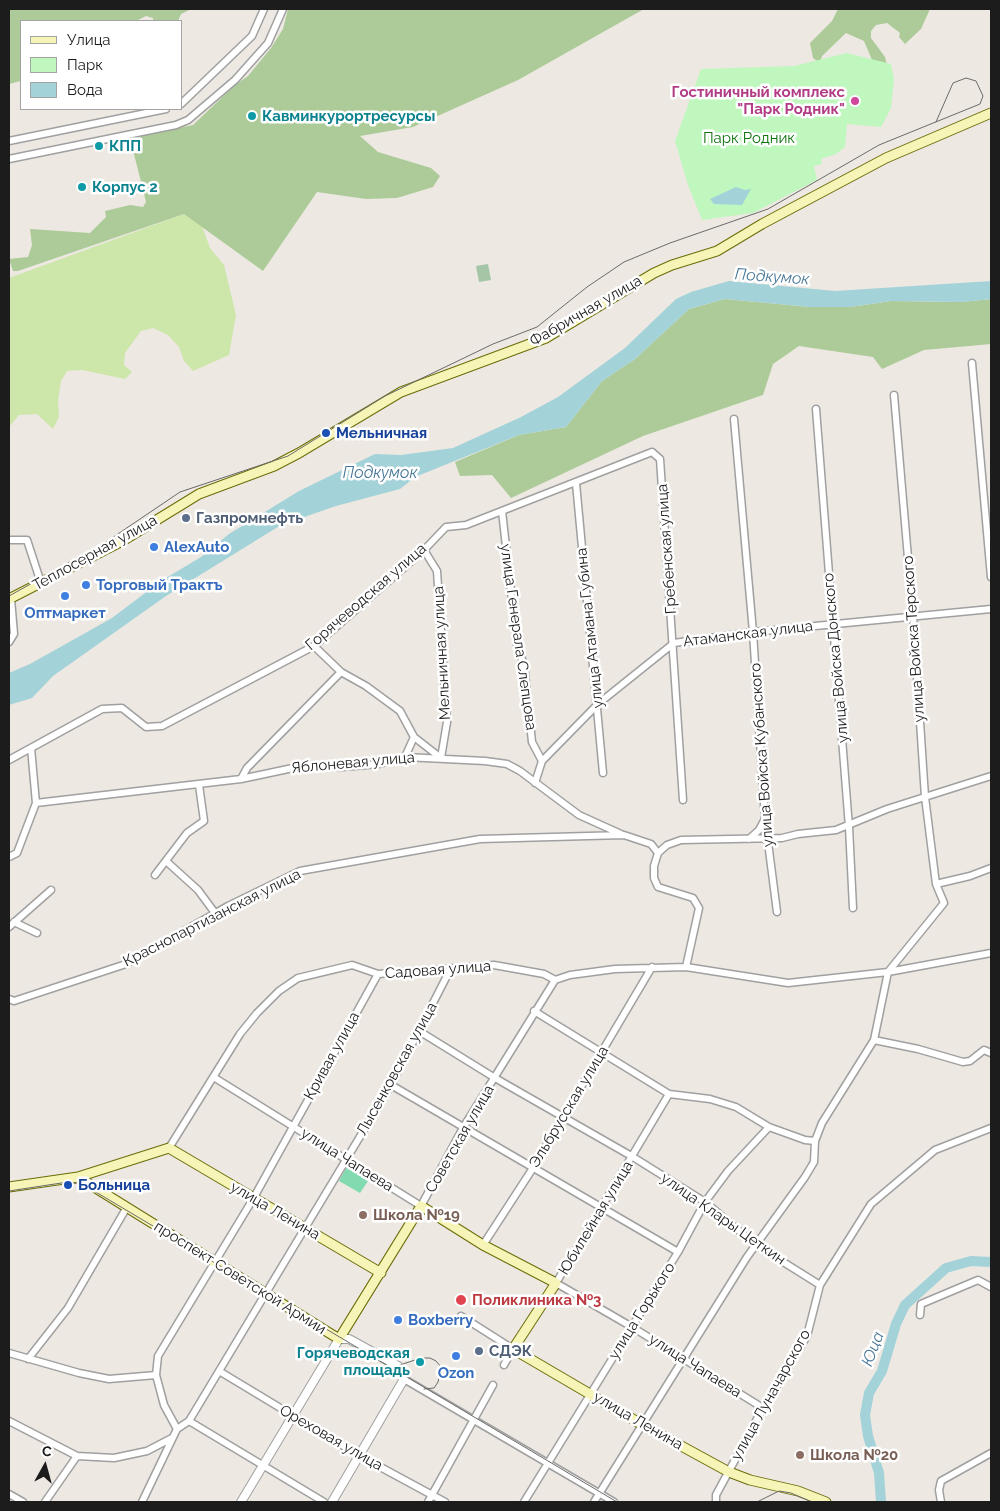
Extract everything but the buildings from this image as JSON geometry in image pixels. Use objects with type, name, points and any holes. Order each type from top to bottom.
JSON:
[{"type":"main road","name":"Фабричная улица","points":[[180,504],[200,494],[274,466],[401,392],[546,338],[654,273],[672,264],[717,251],[762,224],[886,158],[991,112]]},
{"type":"main road","name":"Теплосерная улица","points":[[10,599],[124,540],[180,504]]},
{"type":"main road","points":[[9,1187],[78,1177],[170,1148]]},
{"type":"main road","name":"улица Ленина","points":[[170,1148],[381,1273]]},
{"type":"main road","name":"проспект Советской Армии","points":[[78,1177],[339,1339]]},
{"type":"main road","name":"улица Чапаева","points":[[422,1206],[484,1245],[556,1283]]},
{"type":"main road","name":"Советская улица","points":[[339,1339],[422,1206]]},
{"type":"main road","name":"Юбилейная улица","points":[[513,1349],[556,1283]]},
{"type":"main road","name":"улица Ленина","points":[[513,1349],[641,1424],[729,1472],[750,1480],[798,1490],[826,1502]]},
{"type":"street","points":[[182,103],[252,36],[264,9]]},
{"type":"street","points":[[9,159],[176,125],[188,120],[235,80],[268,43],[283,9]]},
{"type":"street","points":[[9,141],[161,110]]},
{"type":"street","points":[[972,363],[991,577]]},
{"type":"street","name":"улица Войска Терского","points":[[894,395],[913,616],[925,797],[936,884]]},
{"type":"street","name":"улица Войска Донского","points":[[816,409],[849,825],[853,908]]},
{"type":"street","name":"улица Войска Кубанского","points":[[734,419],[753,632],[765,819],[777,912]]},
{"type":"street","name":"Горячеводская улица","points":[[9,760],[102,709],[122,708],[146,727],[162,726],[314,646],[424,550],[446,527],[466,525],[652,452]]},
{"type":"street","name":"Гребенская улица","points":[[652,452],[660,459],[684,800]]},
{"type":"street","name":"улица Атамана Губина","points":[[576,483],[603,773]]},
{"type":"street","name":"улица Генерала Слепцова","points":[[502,511],[517,645],[524,665],[532,742],[542,761]]},
{"type":"street","points":[[9,540],[26,540],[41,583]]},
{"type":"street","name":"Мельничная улица","points":[[424,550],[437,571],[447,722],[441,758]]},
{"type":"street","points":[[9,642],[14,634],[10,599]]},
{"type":"street","name":"Атаманская улица","points":[[535,783],[542,761],[598,704],[674,643],[753,632],[991,609]]},
{"type":"street","points":[[314,646],[341,672],[366,686],[400,711],[414,737],[441,758]]},
{"type":"street","points":[[241,779],[247,768],[341,672]]},
{"type":"street","points":[[405,757],[414,737]]},
{"type":"street","points":[[9,856],[17,853],[36,803],[31,748]]},
{"type":"street","name":"Яблоневая улица","points":[[36,803],[199,785],[241,779],[307,765],[342,767],[379,764],[405,757],[441,758],[507,764],[520,770],[579,815],[624,835]]},
{"type":"street","points":[[686,967],[700,908],[693,898],[658,887],[654,878],[654,866],[658,853],[667,845],[681,840],[768,839],[836,830],[887,809],[991,776]]},
{"type":"street","points":[[155,875],[187,833],[204,821],[199,785]]},
{"type":"street","points":[[749,839],[759,830],[765,819]]},
{"type":"street","name":"Краснопартизанская улица","points":[[9,999],[14,1001],[126,964],[215,913],[300,871],[480,839],[624,835],[651,844],[658,853]]},
{"type":"street","points":[[166,861],[198,890],[215,913]]},
{"type":"street","points":[[594,1502],[641,1424],[756,1245],[814,1162],[815,1141],[822,1123],[874,1040],[888,972],[944,903],[936,884],[970,876],[991,868]]},
{"type":"street","points":[[11,924],[51,890]]},
{"type":"street","points":[[11,924],[37,933]]},
{"type":"street","points":[[555,980],[570,975],[608,970],[686,967],[788,983],[888,972],[991,953]]},
{"type":"street","name":"Садовая улица","points":[[170,1148],[215,1078],[240,1034],[257,1013],[279,991],[298,978],[352,965],[378,974],[494,965],[544,974],[555,980]]},
{"type":"street","name":"Эльбрусская улица","points":[[484,1245],[533,1168],[652,967]]},
{"type":"street","name":"Лысенковская улица","points":[[143,1502],[177,1429],[189,1421],[391,1085],[451,968]]},
{"type":"street","name":"Кривая улица","points":[[177,1429],[164,1405],[156,1375],[158,1356],[253,1198],[378,974]]},
{"type":"street","name":"Советская улица","points":[[422,1206],[463,1128],[495,1078],[534,1010],[555,980]]},
{"type":"street","points":[[534,1010],[669,1094],[710,1099],[736,1107],[769,1127],[815,1141]]},
{"type":"street","name":"улица Клары Цеткин","points":[[419,1031],[495,1078],[633,1157],[705,1202],[756,1245],[820,1285]]},
{"type":"street","points":[[874,1040],[918,1049],[963,1062],[970,1061],[984,1050],[991,1053]]},
{"type":"street","name":"улица Чапаева","points":[[215,1078],[422,1206]]},
{"type":"street","points":[[391,1085],[678,1252]]},
{"type":"street","name":"Юбилейная улица","points":[[556,1283],[669,1094]]},
{"type":"street","name":"улица Горького","points":[[524,1502],[678,1252],[705,1202],[728,1171],[769,1127]]},
{"type":"street","name":"улица Луначарского","points":[[716,1502],[716,1495],[763,1408],[807,1336],[820,1285],[871,1204],[935,1150],[991,1128]]},
{"type":"street","points":[[28,1359],[68,1308],[127,1207]]},
{"type":"street","points":[[920,1315],[921,1304],[978,1280],[991,1287]]},
{"type":"street","name":"улица Чапаева","points":[[556,1283],[632,1327],[763,1408]]},
{"type":"street","name":"улица Ленина","points":[[461,1316],[513,1349]]},
{"type":"street","name":"Советская улица","points":[[241,1502],[339,1339]]},
{"type":"street","name":"проспект Советской Армии","points":[[339,1339],[349,1339],[398,1366],[404,1379],[614,1502]]},
{"type":"street","name":"Юбилейная улица","points":[[504,1365],[513,1349]]},
{"type":"street","points":[[9,1353],[109,1379],[156,1375]]},
{"type":"street","name":"Ореховая улица","points":[[220,1371],[360,1456],[445,1502]]},
{"type":"street","points":[[332,1502],[404,1379]]},
{"type":"street","points":[[428,1502],[493,1385]]},
{"type":"street","points":[[9,1421],[77,1456],[114,1458],[147,1451],[172,1438]]},
{"type":"street","points":[[189,1421],[324,1502]]},
{"type":"street","points":[[941,1502],[939,1490],[941,1480],[991,1453]]},
{"type":"street","points":[[45,1502],[77,1456]]},
{"type":"street","points":[[9,1494],[23,1502]]},
{"type":"green space","points":[[9,9],[191,9],[181,14],[178,20],[153,20],[153,18],[146,16],[138,20],[20,20],[20,81],[9,84]]},
{"type":"green space","points":[[288,9],[644,9],[518,80],[413,127],[360,136],[378,152],[431,168],[440,176],[433,187],[397,198],[366,199],[317,192],[263,271],[184,214],[18,271],[13,271],[9,259],[28,257],[32,245],[30,229],[90,233],[106,217],[105,211],[130,205],[143,207],[146,202],[130,138],[193,125],[235,85],[248,76],[271,48],[283,29]]},
{"type":"green space","points":[[838,9],[930,9],[921,29],[905,44],[899,37],[900,33],[887,23],[876,25],[871,31],[871,38],[885,57],[887,65],[875,67],[864,41],[846,33],[822,56],[820,63],[813,58],[810,43],[832,21]]},
{"type":"green space","name":"Парк Родник","points":[[847,53],[891,64],[894,80],[891,108],[881,127],[847,124],[845,147],[836,154],[821,159],[822,164],[814,166],[817,180],[753,213],[702,220],[688,185],[675,141],[701,69],[794,66]]},
{"type":"green space","points":[[184,214],[202,226],[210,248],[224,265],[236,315],[229,355],[193,371],[184,361],[179,347],[168,335],[153,328],[141,331],[125,353],[124,365],[132,372],[125,379],[82,370],[67,371],[61,381],[58,401],[59,417],[53,429],[37,414],[19,415],[9,427],[9,278]]},
{"type":"green space","points":[[488,264],[491,280],[479,282],[476,266]]},
{"type":"green space","points":[[725,299],[810,307],[850,307],[891,301],[962,302],[991,299],[991,344],[924,350],[882,369],[873,357],[799,346],[773,364],[763,395],[643,436],[511,498],[492,475],[460,476],[455,462],[519,435],[566,427],[602,381],[635,359],[689,309]]},
{"type":"green space","points":[[348,1165],[370,1178],[360,1193],[339,1181]]},
{"type":"water","points":[[736,187],[745,190],[751,189],[742,205],[714,204],[710,199]]},
{"type":"water","name":"Подкумок","points":[[729,281],[835,291],[991,281],[991,299],[962,302],[891,301],[850,307],[810,307],[725,299],[689,309],[635,359],[602,381],[566,427],[519,435],[415,477],[400,489],[336,506],[281,525],[166,596],[53,676],[32,698],[9,705],[9,673],[30,664],[112,618],[161,581],[201,557],[229,534],[299,491],[375,454],[401,455],[453,448],[521,417],[558,397],[625,348],[676,299],[691,292]]},
{"type":"waterway","name":"Юца","points":[[881,1502],[879,1473],[868,1436],[865,1415],[869,1393],[882,1371],[896,1324],[905,1305],[946,1268],[971,1261],[991,1262]]},
{"type":"tram line","points":[[9,596],[106,542],[180,492],[288,456],[385,396],[493,344],[537,327],[587,287],[624,262],[670,243],[768,209],[879,145],[980,104],[983,96],[976,81],[966,78],[953,83],[936,122]]},
{"type":"tram line","points":[[9,1191],[68,1182],[84,1185],[617,1502]]},
{"type":"tram line","points":[[391,1368],[421,1358],[430,1358],[436,1361],[441,1367],[438,1382],[434,1388],[424,1389]]},
{"type":"tram line","points":[[757,1502],[779,1491],[791,1493],[812,1502]]},
{"type":"place","name":"Гостиничный комплекс \"Парк Родник\"","points":[[855,101]]},
{"type":"place","name":"Кавминкурортресурсы","points":[[252,116]]},
{"type":"place","name":"КПП","points":[[99,146]]},
{"type":"place","name":"Корпус 2","points":[[82,187]]},
{"type":"place","name":"Мельничная","points":[[326,433]]},
{"type":"place","name":"Газпромнефть","points":[[186,518]]},
{"type":"place","name":"AlexAuto","points":[[154,547]]},
{"type":"place","name":"Торговый Трактъ","points":[[86,585]]},
{"type":"place","name":"Оптмаркет","points":[[65,596]]},
{"type":"place","name":"Больница","points":[[68,1185]]},
{"type":"place","name":"Школа №19","points":[[363,1215]]},
{"type":"place","name":"Поликлиника №3","points":[[461,1300]]},
{"type":"place","name":"Boxberry","points":[[398,1320]]},
{"type":"place","name":"СДЭК","points":[[479,1351]]},
{"type":"place","name":"Ozon","points":[[456,1356]]},
{"type":"place","name":"Горячеводская площадь","points":[[420,1362]]},
{"type":"place","name":"Школа №20","points":[[800,1455]]}]
